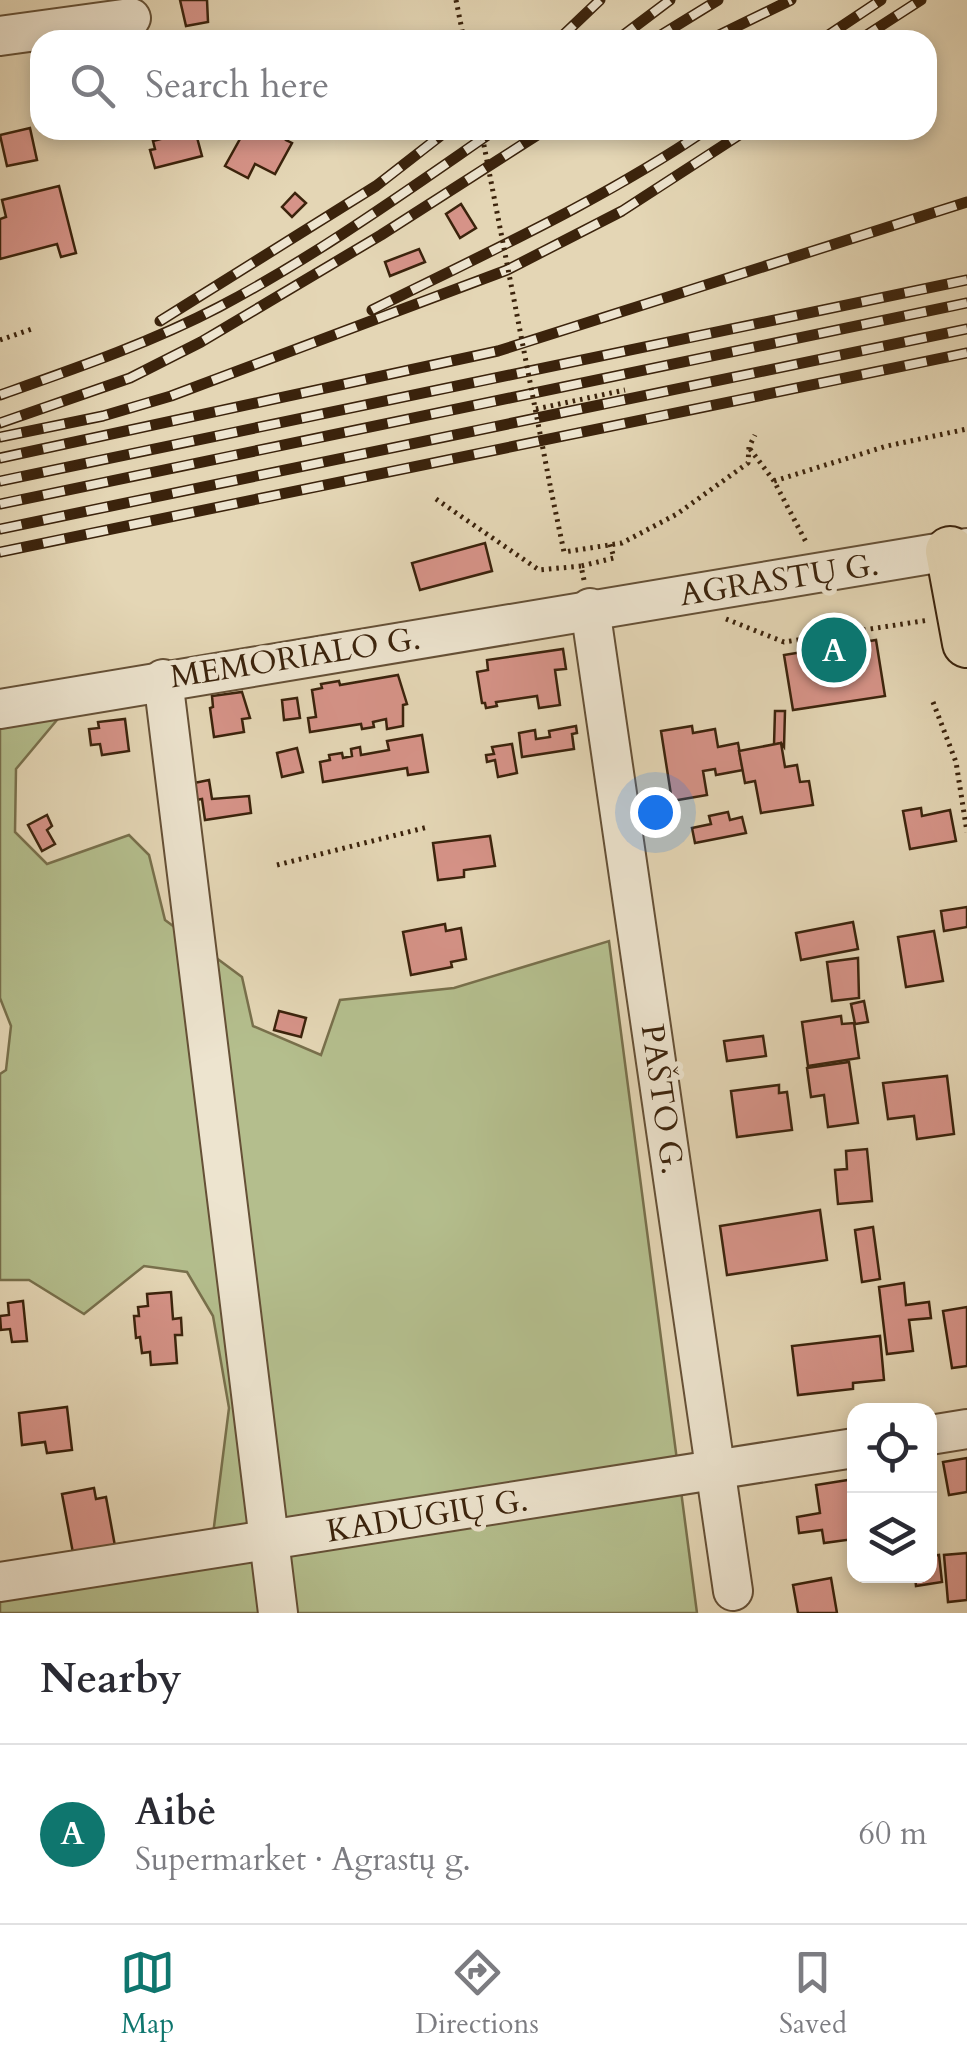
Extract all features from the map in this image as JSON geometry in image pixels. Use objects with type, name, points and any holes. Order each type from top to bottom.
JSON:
[{"type":"main road","points":[[958,550],[964,629]]},
{"type":"street","points":[[48,30],[136,19]]},
{"type":"street","points":[[0,36],[30,32]]},
{"type":"street","name":"AGRASTŲ G.","points":[[590,608],[958,550]]},
{"type":"street","name":"MEMORIALO G.","points":[[0,709],[590,608]]},
{"type":"street","name":"PAŠTO G.","points":[[590,608],[733,1591]]},
{"type":"street","points":[[162,679],[278,1613]]},
{"type":"street","points":[[937,1434],[967,1429]]},
{"type":"street","name":"KADUGIŲ G.","points":[[0,1582],[847,1449]]},
{"type":"path","points":[[456,0],[462,30]]},
{"type":"path","points":[[483,140],[564,552],[622,543],[677,514],[748,463],[748,447],[755,435]]},
{"type":"path","points":[[0,340],[32,328]]},
{"type":"path","points":[[536,409],[625,390]]},
{"type":"path","points":[[774,481],[887,446],[967,429]]},
{"type":"path","points":[[748,447],[774,481],[806,542]]},
{"type":"path","points":[[436,499],[538,570],[581,566]]},
{"type":"path","points":[[610,544],[614,558]]},
{"type":"path","points":[[784,642],[964,629]]},
{"type":"path","points":[[934,702],[956,762],[967,832]]},
{"type":"path","points":[[277,865],[428,827]]},
{"type":"green space","points":[[67,708],[16,769],[15,832],[47,864],[129,835],[149,855],[165,920],[242,977],[253,1026],[321,1055],[340,1000],[454,988],[609,941],[697,1613],[0,1613],[0,1595],[209,1566],[229,1408],[213,1316],[187,1272],[144,1266],[84,1314],[29,1280],[0,1280],[0,1074],[6,1070],[11,1026],[0,998],[0,720]]},
{"type":"building","points":[[180,0],[207,0],[208,22],[186,26]]},
{"type":"building","points":[[30,128],[37,160],[7,166],[0,135]]},
{"type":"building","points":[[198,140],[202,156],[155,168],[150,150],[155,149],[153,141]]},
{"type":"building","points":[[239,140],[292,143],[275,174],[255,164],[248,178],[225,166]]},
{"type":"building","points":[[59,186],[76,253],[61,257],[57,244],[0,259],[0,219],[6,217],[2,200]]},
{"type":"building","points":[[295,193],[306,203],[292,217],[282,207]]},
{"type":"building","points":[[461,204],[476,228],[460,238],[446,214]]},
{"type":"building","points":[[419,249],[425,262],[390,276],[385,262]]},
{"type":"building","points":[[485,543],[492,571],[420,590],[412,563]]},
{"type":"building","points":[[876,640],[885,696],[793,710],[784,655]]},
{"type":"building","points":[[563,649],[566,669],[555,670],[560,705],[539,708],[537,696],[496,702],[497,706],[486,708],[482,703],[477,672],[488,670],[487,660]]},
{"type":"building","points":[[398,675],[407,704],[403,705],[403,726],[387,729],[386,719],[373,722],[374,727],[362,729],[361,724],[310,732],[308,718],[316,717],[312,690],[322,688],[321,684],[339,681],[340,685]]},
{"type":"building","points":[[242,692],[250,718],[242,719],[244,732],[214,737],[212,696]]},
{"type":"building","points":[[297,698],[300,718],[284,720],[282,700]]},
{"type":"building","points":[[775,711],[785,711],[784,747],[781,743],[774,745]]},
{"type":"building","points":[[125,719],[129,751],[102,755],[100,744],[91,745],[89,729],[99,728],[98,722]]},
{"type":"building","points":[[576,726],[577,733],[572,734],[574,749],[522,757],[519,733],[535,730],[536,739],[550,737],[549,731]]},
{"type":"building","points":[[692,726],[693,733],[715,729],[718,747],[738,743],[743,770],[716,775],[715,769],[703,771],[707,795],[672,801],[661,731]]},
{"type":"building","points":[[422,735],[428,772],[408,775],[407,768],[323,782],[320,762],[330,760],[329,755],[352,756],[351,749],[360,747],[361,755],[389,750],[387,741]]},
{"type":"building","points":[[781,743],[785,767],[797,765],[800,782],[809,781],[813,805],[761,813],[755,781],[745,783],[739,751]]},
{"type":"building","points":[[512,744],[517,773],[498,777],[495,760],[487,762],[486,755],[494,754],[492,747]]},
{"type":"building","points":[[297,748],[303,772],[282,777],[277,753]]},
{"type":"building","points":[[209,780],[212,799],[249,796],[251,813],[205,820],[202,799],[196,800],[194,783]]},
{"type":"building","points":[[921,808],[922,816],[950,810],[956,841],[910,849],[903,811]]},
{"type":"building","points":[[728,812],[730,820],[742,817],[746,833],[695,843],[692,828],[711,824],[709,816]]},
{"type":"building","points":[[47,815],[52,826],[47,830],[55,844],[42,851],[28,825]]},
{"type":"building","points":[[490,836],[495,866],[464,870],[464,877],[438,880],[433,843]]},
{"type":"building","points":[[967,907],[967,927],[944,931],[941,911]]},
{"type":"building","points":[[853,922],[858,949],[801,960],[796,933]]},
{"type":"building","points":[[445,924],[446,931],[461,928],[466,959],[451,962],[452,967],[411,975],[403,932]]},
{"type":"building","points":[[934,931],[943,981],[906,987],[898,937]]},
{"type":"building","points":[[858,958],[859,998],[832,1001],[827,962]]},
{"type":"building","points":[[864,1001],[868,1022],[855,1024],[851,1004]]},
{"type":"building","points":[[279,1011],[306,1018],[301,1037],[274,1030]]},
{"type":"building","points":[[841,1016],[842,1024],[854,1023],[859,1058],[808,1066],[802,1022]]},
{"type":"building","points":[[763,1036],[766,1056],[727,1061],[724,1041]]},
{"type":"building","points":[[849,1062],[858,1123],[828,1127],[824,1095],[811,1097],[807,1068]]},
{"type":"building","points":[[947,1076],[954,1134],[917,1139],[914,1116],[888,1119],[883,1083]]},
{"type":"building","points":[[779,1085],[779,1093],[787,1092],[792,1130],[737,1137],[731,1091]]},
{"type":"building","points":[[867,1149],[872,1201],[838,1204],[835,1170],[847,1169],[846,1151]]},
{"type":"building","points":[[820,1210],[827,1260],[727,1275],[720,1226]]},
{"type":"building","points":[[873,1227],[880,1279],[862,1282],[855,1230]]},
{"type":"building","points":[[904,1283],[906,1305],[929,1302],[931,1318],[909,1320],[913,1351],[887,1354],[879,1287]]},
{"type":"building","points":[[171,1292],[173,1319],[181,1318],[182,1335],[175,1335],[177,1363],[151,1365],[150,1352],[142,1353],[140,1337],[136,1338],[134,1316],[139,1316],[138,1307],[148,1306],[147,1294]]},
{"type":"building","points":[[23,1301],[27,1341],[12,1342],[10,1329],[1,1330],[0,1316],[9,1315],[8,1303]]},
{"type":"building","points":[[967,1307],[967,1366],[952,1368],[943,1311]]},
{"type":"building","points":[[880,1336],[884,1380],[853,1383],[853,1389],[798,1395],[792,1346]]},
{"type":"building","points":[[67,1407],[72,1450],[47,1453],[45,1442],[22,1445],[19,1413]]},
{"type":"building","points":[[967,1458],[967,1492],[949,1495],[943,1462]]},
{"type":"building","points":[[847,1480],[847,1540],[824,1543],[822,1530],[799,1533],[797,1517],[820,1513],[816,1485]]},
{"type":"building","points":[[94,1488],[96,1499],[106,1497],[115,1546],[73,1553],[62,1494]]},
{"type":"building","points":[[967,1553],[967,1600],[948,1602],[944,1555]]},
{"type":"building","points":[[937,1555],[942,1582],[937,1583]]},
{"type":"building","points":[[831,1578],[837,1613],[798,1613],[793,1585]]},
{"type":"railway","points":[[568,30],[600,0]]},
{"type":"railway","points":[[630,30],[670,0]]},
{"type":"railway","points":[[669,30],[718,0]]},
{"type":"railway","points":[[730,30],[791,0]]},
{"type":"railway","points":[[836,30],[881,0]]},
{"type":"railway","points":[[874,30],[921,0]]},
{"type":"railway","points":[[160,321],[376,186],[435,140]]},
{"type":"railway","points":[[0,395],[139,344],[219,307],[325,245],[481,140]]},
{"type":"railway","points":[[0,423],[130,378],[201,342],[381,235],[529,140]]},
{"type":"railway","points":[[372,310],[584,203],[691,140]]},
{"type":"railway","points":[[0,437],[103,416],[171,396],[507,270],[622,211],[732,140]]},
{"type":"railway","points":[[0,458],[498,351],[967,202]]},
{"type":"railway","points":[[0,481],[967,280]]},
{"type":"railway","points":[[0,504],[967,303]]},
{"type":"railway","points":[[0,529],[967,329]]},
{"type":"railway","points":[[0,552],[967,353]]},
{"type":"place","name":"Aibė","points":[[834,650]]}]
